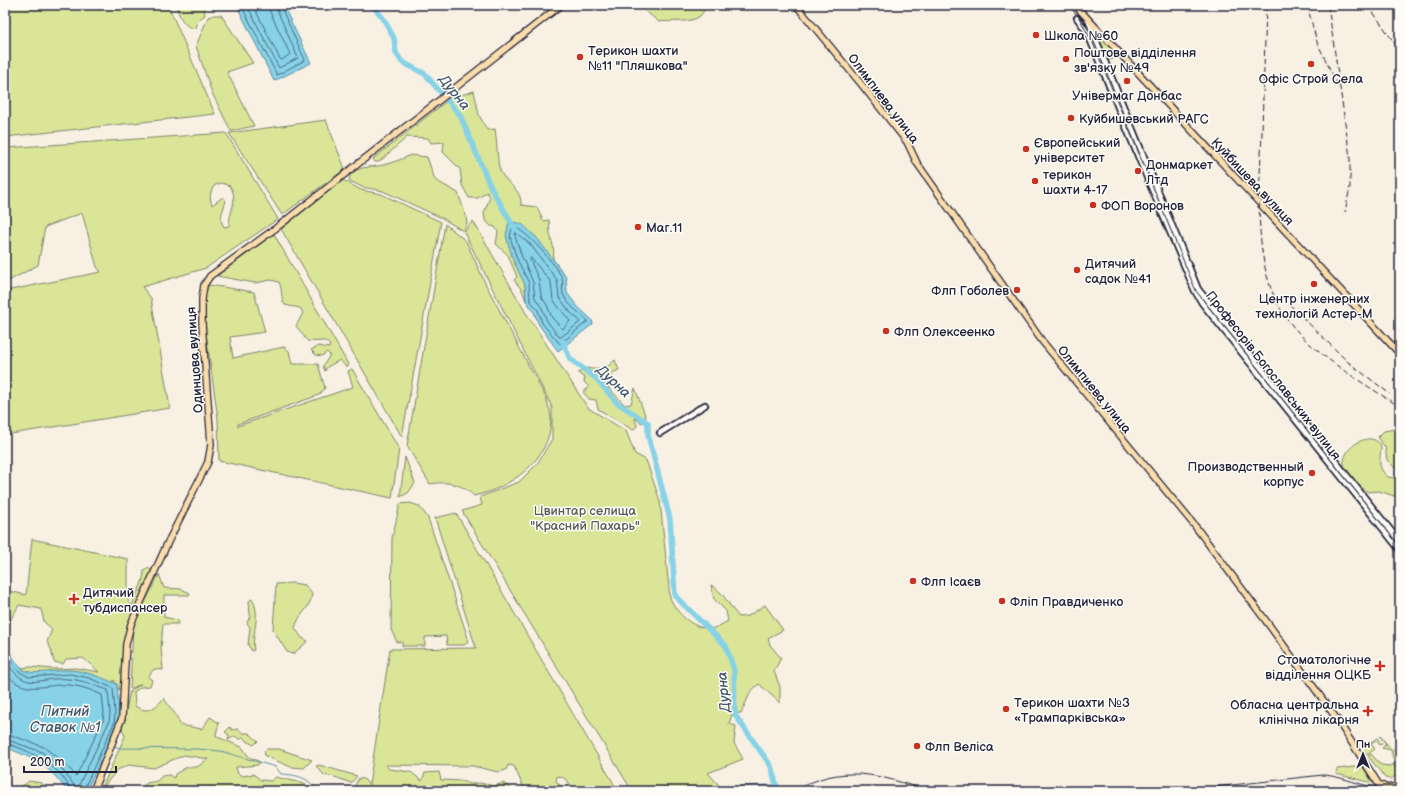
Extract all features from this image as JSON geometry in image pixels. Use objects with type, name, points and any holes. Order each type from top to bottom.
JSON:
[{"type":"main road","name":"Одинцова вулиця","points":[[93,791],[122,718],[126,644],[131,624],[168,542],[205,470],[210,454],[210,429],[202,324],[202,299],[204,285],[210,276],[276,228],[561,5]]},
{"type":"main road","name":"Олимпиева улица","points":[[796,5],[907,142],[917,163],[1042,341],[1198,531],[1315,689],[1380,784],[1382,791]]},
{"type":"main road","name":"Куйбишева вулиця","points":[[1074,5],[1400,354]]},
{"type":"main road","points":[[1380,784],[1387,788],[1399,788]]},
{"type":"main road","points":[[1391,791],[1399,788]]},
{"type":"street","name":"Професорів Богославських вулиця","points":[[1077,18],[1087,32],[1194,291],[1202,303],[1400,550]]},
{"type":"street","name":"Професорів Богославських вулиця","points":[[1087,19],[1198,289],[1400,542]]},
{"type":"street","points":[[1140,161],[1143,154]]},
{"type":"street","points":[[660,433],[705,405]]},
{"type":"green space","points":[[5,5],[168,5],[215,114],[5,137]]},
{"type":"green space","points":[[176,5],[204,5],[205,15],[198,20],[196,29],[185,24],[180,17]]},
{"type":"green space","points":[[638,5],[708,5],[700,16],[691,20],[659,22]]},
{"type":"green space","points":[[221,15],[253,63],[227,72],[254,126],[231,131],[212,93],[196,46],[208,17]]},
{"type":"green space","points":[[1102,38],[1118,56],[1111,60],[1106,58],[1099,40]]},
{"type":"green space","points":[[474,91],[479,115],[487,130],[495,129],[498,162],[502,175],[519,194],[521,205],[537,207],[543,221],[549,220],[554,255],[553,259],[566,277],[525,285],[526,301],[522,290],[514,280],[517,277],[508,255],[496,244],[498,232],[495,227],[491,226],[485,220],[484,213],[490,197],[487,192],[478,198],[469,198],[462,185],[460,169],[443,152],[444,142],[431,143],[428,138],[407,137],[379,162],[375,162],[373,159],[458,92],[458,96]]},
{"type":"green space","points":[[326,120],[345,169],[282,215],[229,133]]},
{"type":"green space","points":[[226,133],[278,219],[206,268],[142,287],[151,298],[170,408],[5,435],[5,291],[101,272],[97,267],[82,213],[45,227],[38,265],[5,283],[5,148]],"holes":[[[222,183],[230,186],[233,191],[234,201],[229,226],[224,227],[221,217],[226,201],[223,197],[212,205],[210,194],[215,185]]]},
{"type":"green space","points":[[411,155],[427,157],[435,180],[458,193],[466,216],[467,224],[463,231],[442,218],[383,191],[362,187],[350,181],[349,178],[352,174],[359,169],[386,164]]},
{"type":"green space","points":[[343,180],[361,190],[381,194],[441,222],[402,437],[281,229]]},
{"type":"green space","name":"Цвинтар селища \"Красний Пахарь\"","points":[[473,221],[526,313],[588,408],[626,431],[635,454],[646,460],[660,501],[670,598],[677,610],[687,620],[700,627],[714,628],[728,621],[726,611],[714,599],[711,585],[723,595],[739,617],[748,616],[765,605],[783,630],[768,638],[770,645],[781,658],[774,671],[780,687],[780,703],[759,684],[751,691],[741,713],[732,714],[729,724],[736,726],[734,743],[743,759],[708,773],[722,791],[632,791],[462,511],[482,505],[480,497],[519,482],[537,464],[552,439],[552,407],[464,232]]},
{"type":"green space","points":[[445,224],[466,241],[486,285],[546,398],[551,417],[549,435],[544,448],[536,460],[526,470],[501,487],[474,496],[464,488],[454,484],[430,484],[407,446]]},
{"type":"green space","points":[[274,234],[349,366],[346,367],[340,360],[327,367],[325,371],[323,366],[330,355],[327,352],[322,356],[316,355],[311,350],[318,346],[329,348],[330,345],[325,341],[309,341],[305,338],[296,326],[303,313],[300,308],[285,305],[279,282],[271,280],[255,283],[217,276]]},
{"type":"green space","points":[[209,285],[254,292],[265,332],[230,337],[233,358],[284,347],[289,351],[292,364],[318,364],[325,388],[319,395],[238,424],[238,426],[353,387],[348,371],[352,369],[399,449],[392,498],[219,461],[218,419],[204,319],[204,296]]},
{"type":"green space","points":[[615,360],[619,370],[612,373],[613,383],[608,387],[625,405],[631,404],[635,388],[646,418],[642,423],[635,418],[637,426],[633,430],[598,409],[596,400],[589,399],[583,392],[589,387],[584,382],[585,378],[578,373],[587,368],[602,368]]},
{"type":"green space","points":[[1395,429],[1400,431],[1400,496],[1397,497],[1379,491],[1368,492],[1355,482],[1347,472],[1344,462],[1345,456],[1354,445],[1360,441],[1373,439],[1378,442],[1381,448],[1380,462],[1383,472],[1388,477],[1395,478],[1398,471],[1387,460],[1385,447],[1378,437],[1384,431]]},
{"type":"green space","points":[[405,457],[415,483],[408,493],[400,497]]},
{"type":"green space","points":[[410,503],[419,506],[428,518],[468,638],[467,643],[464,645],[447,645],[446,636],[425,637],[425,646],[402,646],[402,642],[397,642],[391,630],[392,538],[400,504]]},
{"type":"green space","points":[[456,513],[618,791],[573,791],[567,781],[557,776],[556,781],[565,791],[525,791],[514,766],[508,765],[506,770],[498,772],[473,766],[385,765],[389,769],[411,772],[422,781],[425,773],[439,772],[441,780],[462,781],[471,784],[480,783],[494,786],[503,783],[515,791],[360,791],[355,785],[359,778],[364,779],[369,785],[390,649],[476,648],[435,518]]},
{"type":"green space","name":"Дитячий тубдиспансер","points":[[32,539],[128,559],[128,600],[132,607],[144,576],[144,571],[148,568],[152,571],[128,624],[123,693],[120,692],[114,680],[112,683],[47,685],[21,668],[76,668],[99,672],[83,658],[66,659],[63,664],[54,662],[51,649],[47,642],[52,629],[44,622],[41,609],[19,605],[7,626],[5,623],[5,590],[26,595]]},
{"type":"green space","points":[[159,574],[164,588],[181,589],[190,593],[189,595],[164,595],[164,617],[177,620],[178,624],[163,624],[161,648],[163,670],[154,669],[148,677],[152,680],[150,686],[141,687],[134,692],[135,706],[140,709],[148,710],[155,707],[164,698],[177,717],[180,725],[202,729],[210,717],[219,723],[216,734],[217,737],[242,747],[249,757],[260,762],[258,765],[236,767],[238,774],[243,776],[253,774],[261,780],[271,781],[276,777],[302,783],[315,791],[137,791],[147,783],[157,781],[162,776],[169,775],[174,778],[175,774],[187,767],[197,767],[208,759],[184,755],[154,768],[129,765],[117,770],[101,790],[125,736],[122,730],[130,691],[141,684],[130,689],[133,626]]},
{"type":"green space","points":[[292,583],[305,585],[312,594],[307,608],[299,619],[295,628],[302,638],[308,641],[293,654],[287,652],[273,630],[276,584]]},
{"type":"green space","points":[[252,599],[255,605],[256,618],[253,644],[254,650],[252,651],[248,645],[250,627],[247,623],[250,616],[249,601]]},
{"type":"green space","points":[[230,727],[232,730],[238,729],[243,733],[249,733],[258,741],[254,745],[246,741],[243,737],[240,740],[235,736],[228,740],[229,735],[225,732]]},
{"type":"green space","points":[[1380,736],[1392,750],[1400,746],[1400,760],[1395,766],[1391,750],[1382,748],[1386,744]]},
{"type":"green space","points":[[1377,738],[1382,744],[1380,745],[1376,741],[1371,744],[1375,749],[1367,755],[1362,749]]},
{"type":"green space","points":[[267,749],[279,749],[312,760],[304,768],[291,767],[265,756],[264,752]]},
{"type":"green space","points":[[1371,754],[1381,765],[1390,766],[1392,764],[1399,773],[1391,779],[1385,778],[1368,756]]},
{"type":"green space","points":[[319,765],[357,776],[351,783],[335,777],[324,775],[316,766]]},
{"type":"green space","points":[[1362,766],[1373,783],[1336,774],[1337,769]]},
{"type":"green space","points":[[29,781],[42,783],[48,791],[5,791],[5,786],[7,789],[16,788]]},
{"type":"water","points":[[283,5],[311,63],[274,81],[237,6]]},
{"type":"water","points":[[509,221],[522,224],[537,238],[566,277],[567,293],[577,306],[592,320],[593,324],[558,351],[539,325],[534,312],[526,301],[525,285],[513,260],[506,236]]},
{"type":"water","name":"Питний Ставок №1","points":[[5,647],[20,667],[27,671],[38,673],[70,670],[94,675],[117,684],[119,713],[118,725],[86,791],[67,791],[53,774],[40,763],[5,747]]},
{"type":"waterway","name":"Дурна","points":[[372,5],[383,18],[394,38],[396,53],[402,62],[425,74],[460,115],[491,188],[515,229]]},
{"type":"waterway","name":"Дурна","points":[[562,340],[570,359],[597,379],[616,402],[648,423],[648,435],[670,519],[675,596],[726,646],[734,670],[735,715],[771,766],[778,791]]},
{"type":"waterway","points":[[114,746],[120,748],[198,749],[220,751],[276,767],[281,774],[302,778],[314,786],[318,791]]},
{"type":"waterway","points":[[711,791],[744,786],[773,785],[777,787]]},
{"type":"waterway","points":[[340,791],[352,791]]},
{"type":"tram line","points":[[1068,5],[1078,16],[1093,43],[1196,291],[1400,547]]},
{"type":"tram line","points":[[794,791],[811,782],[844,774],[876,776],[927,791]]},
{"type":"tram line","points":[[1178,791],[1323,775],[1383,789],[1400,786]]},
{"type":"railway","points":[[1266,5],[1259,201],[1262,249],[1266,272],[1273,293],[1283,313],[1307,341],[1337,365],[1400,407]]},
{"type":"railway","points":[[1307,5],[1317,42],[1337,84]]},
{"type":"railway","points":[[1328,5],[1350,157],[1350,187],[1345,212]]},
{"type":"railway","points":[[1368,5],[1400,51]]},
{"type":"railway","points":[[1289,304],[1348,362],[1390,394]]},
{"type":"place","name":"Школа №60","points":[[1036,35]]},
{"type":"place","name":"Терикон шахти №11 \"Пляшкова\"","points":[[580,57]]},
{"type":"place","name":"Поштове відділення зв'язку №49","points":[[1066,59]]},
{"type":"place","name":"Офіс Строй Села","points":[[1311,64]]},
{"type":"place","name":"Універмаг Донбас","points":[[1127,81]]},
{"type":"place","name":"Куйбишевський РАГС","points":[[1071,118]]},
{"type":"place","name":"Європейський університет","points":[[1026,149]]},
{"type":"place","name":"Донмаркет Лтд","points":[[1138,171]]},
{"type":"place","name":"терикон шахти 4-17","points":[[1035,181]]},
{"type":"place","name":"ФОП Воронов","points":[[1093,205]]},
{"type":"place","name":"Маг.11","points":[[638,227]]},
{"type":"place","name":"Дитячий садок №41","points":[[1077,270]]},
{"type":"place","name":"Центр інженерних технологій Астер-М","points":[[1314,284]]},
{"type":"place","name":"Флп Гоболев","points":[[1017,290]]},
{"type":"place","name":"Флп Олексеенко","points":[[886,331]]},
{"type":"place","name":"Производственный корпус","points":[[1312,473]]},
{"type":"place","name":"Флп Ісаєв","points":[[913,581]]},
{"type":"place","name":"Дитячий тубдиспансер","points":[[74,599]]},
{"type":"place","name":"Фліп Правдиченко","points":[[1002,601]]},
{"type":"place","name":"Стоматологічне відділення ОЦКБ","points":[[1380,666]]},
{"type":"place","name":"Терикон шахти №3 «Трампарківська»","points":[[1006,709]]},
{"type":"place","name":"Обласна центральна клінічна лікарня","points":[[1368,711]]},
{"type":"place","name":"Флп Веліса","points":[[917,746]]}]
